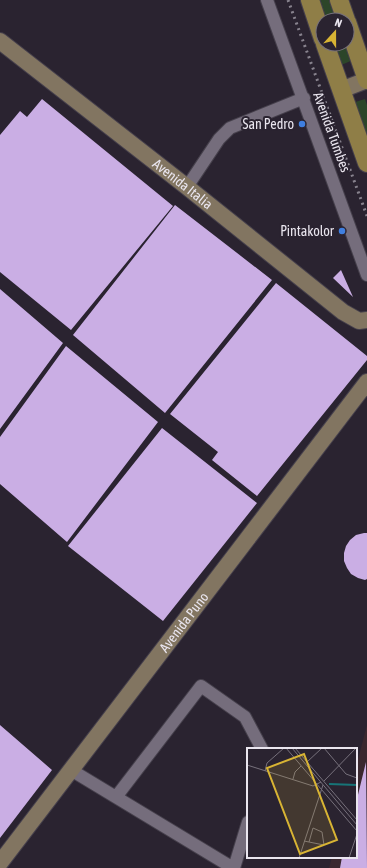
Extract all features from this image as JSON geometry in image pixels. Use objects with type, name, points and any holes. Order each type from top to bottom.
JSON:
[{"type":"main road","points":[[310,0],[315,15]]},
{"type":"main road","points":[[339,0],[344,12]]},
{"type":"main road","points":[[355,45],[367,80]]},
{"type":"main road","points":[[328,52],[367,163]]},
{"type":"street","name":"Avenida Tumbes","points":[[267,0],[304,98],[367,275]]},
{"type":"street","name":"Avenida Italia","points":[[0,41],[187,187],[343,312],[359,321],[367,320]]},
{"type":"street","points":[[341,90],[367,80]]},
{"type":"street","points":[[187,187],[219,139],[230,128],[304,98]]},
{"type":"street","name":"Avenida Puno","points":[[0,863],[367,382]]},
{"type":"street","points":[[116,797],[201,686],[245,718],[261,748]]},
{"type":"street","points":[[71,770],[234,868],[247,825]]},
{"type":"shaded area","points":[[367,725],[367,868],[329,868],[332,858],[357,858],[357,763]]},
{"type":"green space","points":[[316,0],[332,0],[336,12],[320,12]]},
{"type":"green space","points":[[334,52],[350,52],[353,60],[339,66]]},
{"type":"green space","points":[[365,99],[367,105],[367,143],[352,103]]},
{"type":"building","points":[[42,99],[173,206],[71,330],[0,272],[0,135],[20,111],[27,117]]},
{"type":"building","points":[[175,205],[272,280],[165,413],[73,335]]},
{"type":"building","points":[[341,270],[353,297],[333,278]]},
{"type":"building","points":[[276,283],[367,356],[367,360],[257,496],[212,460],[218,452],[170,414]]},
{"type":"building","points":[[0,289],[63,343],[0,429]]},
{"type":"building","points":[[66,346],[158,422],[67,542],[0,484],[0,437]]},
{"type":"building","points":[[162,428],[257,503],[163,621],[68,546]]},
{"type":"building","points":[[367,533],[367,579],[365,580],[351,574],[344,561],[346,546],[350,540],[356,535]]},
{"type":"building","points":[[0,725],[52,770],[0,838]]},
{"type":"building","points":[[366,762],[367,868],[340,868],[342,858],[357,858],[357,799]]},
{"type":"railway","points":[[288,0],[367,216]]},
{"type":"place","name":"San Pedro","points":[[302,124]]},
{"type":"place","name":"Pintakolor","points":[[342,231]]}]
